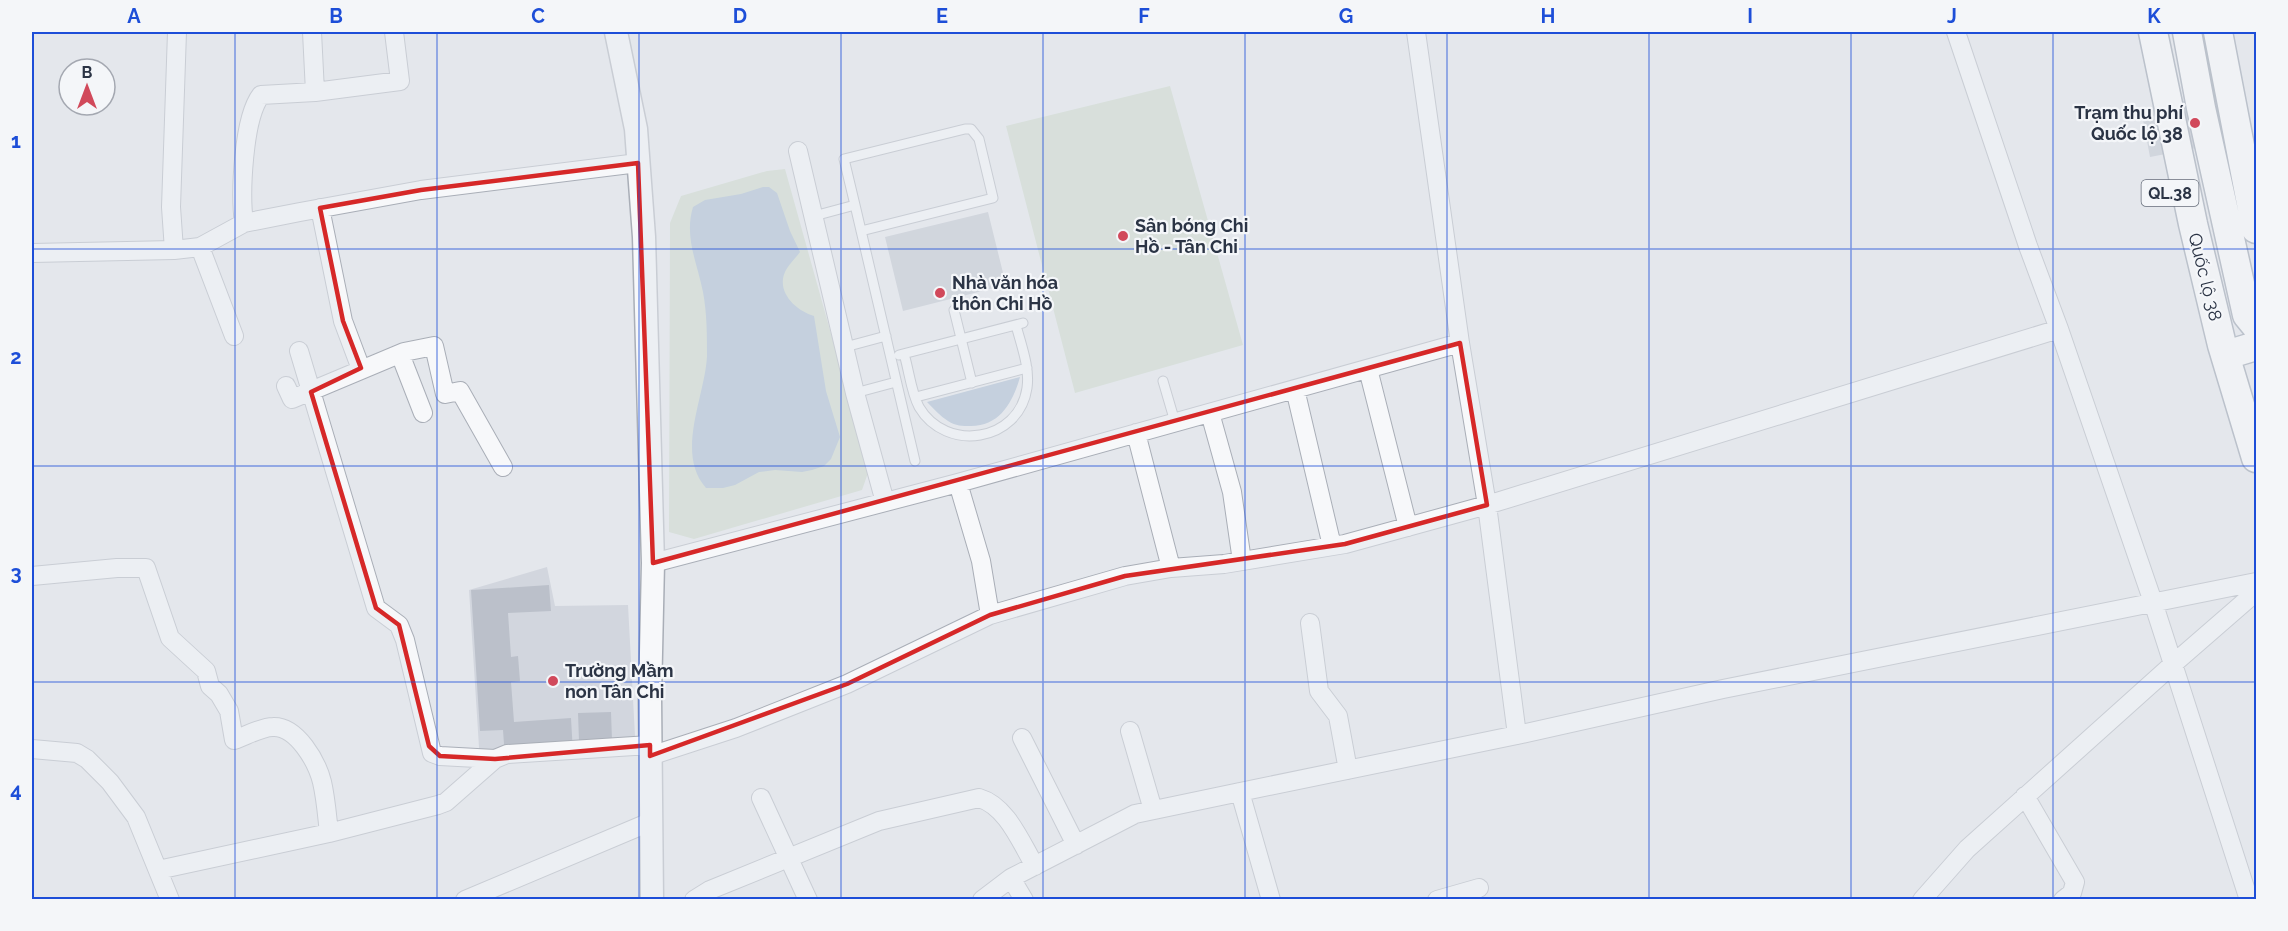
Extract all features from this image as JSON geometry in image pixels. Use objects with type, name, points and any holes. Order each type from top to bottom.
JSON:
[{"type":"highway","name":"Quốc lộ 38","points":[[2138,32],[2161,151],[2201,322],[2224,350]]},
{"type":"highway","name":"Quốc lộ 38","points":[[2153,32],[2183,180],[2224,350],[2256,458]]},
{"type":"highway","name":"Quốc lộ 38","points":[[2169,32],[2189,144],[2226,320],[2224,350]]},
{"type":"highway","name":"Quốc lộ 38","points":[[2187,32],[2201,108],[2247,315],[2256,326]]},
{"type":"highway","points":[[2202,32],[2215,105],[2256,286]]},
{"type":"highway","points":[[2218,32],[2256,229]]},
{"type":"highway","points":[[2224,350],[2256,346]]},
{"type":"street","points":[[174,250],[171,207],[177,32]]},
{"type":"street","points":[[312,32],[315,92]]},
{"type":"street","points":[[244,223],[243,194],[249,121],[255,103],[261,95],[315,92],[400,81],[394,32]]},
{"type":"street","points":[[616,32],[631,101],[644,237],[653,563],[650,750],[652,900]]},
{"type":"street","points":[[1416,32],[1460,343],[1487,505],[1517,735]]},
{"type":"street","points":[[1956,32],[2153,603],[2248,900]]},
{"type":"street","points":[[798,151],[855,393],[885,502]]},
{"type":"street","points":[[32,253],[174,250],[201,247],[244,223],[320,208],[421,190],[638,163]]},
{"type":"street","points":[[320,208],[343,321],[362,369]]},
{"type":"street","points":[[201,247],[234,336]]},
{"type":"street","points":[[158,870],[330,833],[446,802],[495,759],[507,754],[650,750],[736,728],[847,684],[990,615],[1125,576],[1171,568],[1242,561],[1332,546],[1408,527],[1487,505],[2059,329]]},
{"type":"street","points":[[653,563],[957,483],[1460,343]]},
{"type":"street","points":[[286,386],[292,399],[399,354],[434,346],[445,393],[460,391],[503,467]]},
{"type":"street","points":[[299,351],[376,608],[399,625],[405,640],[432,753],[440,756],[495,759]]},
{"type":"street","points":[[399,354],[423,413]]},
{"type":"street","points":[[1368,369],[1408,527]]},
{"type":"street","points":[[1295,389],[1332,546]]},
{"type":"street","points":[[1210,412],[1232,492],[1242,561]]},
{"type":"street","points":[[1136,433],[1171,568]]},
{"type":"street","points":[[957,483],[981,561],[990,615]]},
{"type":"street","points":[[32,576],[117,568],[146,568],[170,638],[206,671],[210,686],[219,694],[229,711],[234,740],[273,727],[289,729],[302,744],[315,765],[321,781],[330,833]]},
{"type":"street","points":[[982,900],[1011,878],[1135,814],[1517,735],[1723,688],[2256,582]]},
{"type":"street","points":[[1922,900],[1966,849],[2172,664],[2256,592]]},
{"type":"street","points":[[1310,623],[1319,691],[1338,716],[1348,770]]},
{"type":"street","points":[[1130,731],[1153,810]]},
{"type":"street","points":[[1022,738],[1076,845]]},
{"type":"street","points":[[32,749],[77,753],[87,759],[110,782],[136,817],[170,900]]},
{"type":"street","points":[[1240,792],[1271,900]]},
{"type":"street","points":[[2025,796],[2075,882],[2072,893],[2063,900]]},
{"type":"street","points":[[761,798],[808,900]]},
{"type":"street","points":[[694,900],[710,890],[879,821],[979,798],[995,806],[1004,816],[1035,866]]},
{"type":"street","points":[[465,900],[650,822]]},
{"type":"street","points":[[1011,878],[1024,900]]},
{"type":"street","points":[[1437,900],[1479,888]]},
{"type":"lane","points":[[861,231],[993,198],[976,133],[971,129],[965,129],[844,159],[915,461]]},
{"type":"lane","points":[[814,216],[855,205]]},
{"type":"lane","points":[[954,310],[972,383]]},
{"type":"lane","points":[[891,357],[1019,324],[1027,368],[1027,389],[1022,404],[1001,428],[985,435],[969,437],[951,434],[918,406],[904,354]]},
{"type":"lane","points":[[844,347],[886,336]]},
{"type":"lane","points":[[916,397],[1027,368]]},
{"type":"lane","points":[[1163,381],[1175,422]]},
{"type":"lane","points":[[855,393],[896,382]]},
{"type":"highlighted area","points":[[638,163],[653,563],[1460,343],[1487,505],[1345,544],[1125,576],[990,615],[847,684],[650,756],[650,745],[495,759],[440,756],[429,746],[399,625],[376,608],[311,392],[361,368],[343,321],[320,208],[421,190]]},
{"type":"shaded area","name":"Trường Mầm non Tân Chi","points":[[547,567],[555,606],[628,605],[636,755],[480,763],[469,590]]},
{"type":"green space","name":"Sân bóng Chi Hồ - Tân Chi","points":[[1170,86],[1243,345],[1075,393],[1006,126]]},
{"type":"green space","points":[[785,169],[869,470],[862,490],[694,539],[669,532],[670,223],[681,196],[767,171]]},
{"type":"water","points":[[769,187],[777,193],[800,252],[785,272],[783,287],[789,300],[801,310],[814,316],[826,391],[840,437],[831,459],[824,466],[802,472],[775,470],[759,472],[735,485],[706,488],[697,474],[692,442],[707,356],[704,300],[692,249],[690,229],[693,207],[705,200],[741,194]]},
{"type":"water","points":[[1020,377],[1004,411],[990,422],[981,425],[954,424],[942,417],[927,402]]},
{"type":"building","name":"Trạm thu phí Quốc lộ 38","points":[[2240,90],[2249,138],[2150,157],[2141,109]]},
{"type":"building","points":[[988,212],[1006,285],[903,311],[885,237]]},
{"type":"building","points":[[549,585],[551,611],[508,613],[511,657],[518,656],[520,681],[511,682],[514,722],[571,718],[573,753],[505,758],[503,730],[480,731],[471,590]]},
{"type":"building","points":[[611,712],[612,740],[579,741],[578,713]]},
{"type":"place","name":"Trạm thu phí Quốc lộ 38","points":[[2195,123]]},
{"type":"place","name":"Sân bóng Chi Hồ - Tân Chi","points":[[1123,236]]},
{"type":"place","name":"Nhà văn hóa thôn Chi Hồ","points":[[940,293]]},
{"type":"place","name":"Trường Mầm non Tân Chi","points":[[553,681]]}]
